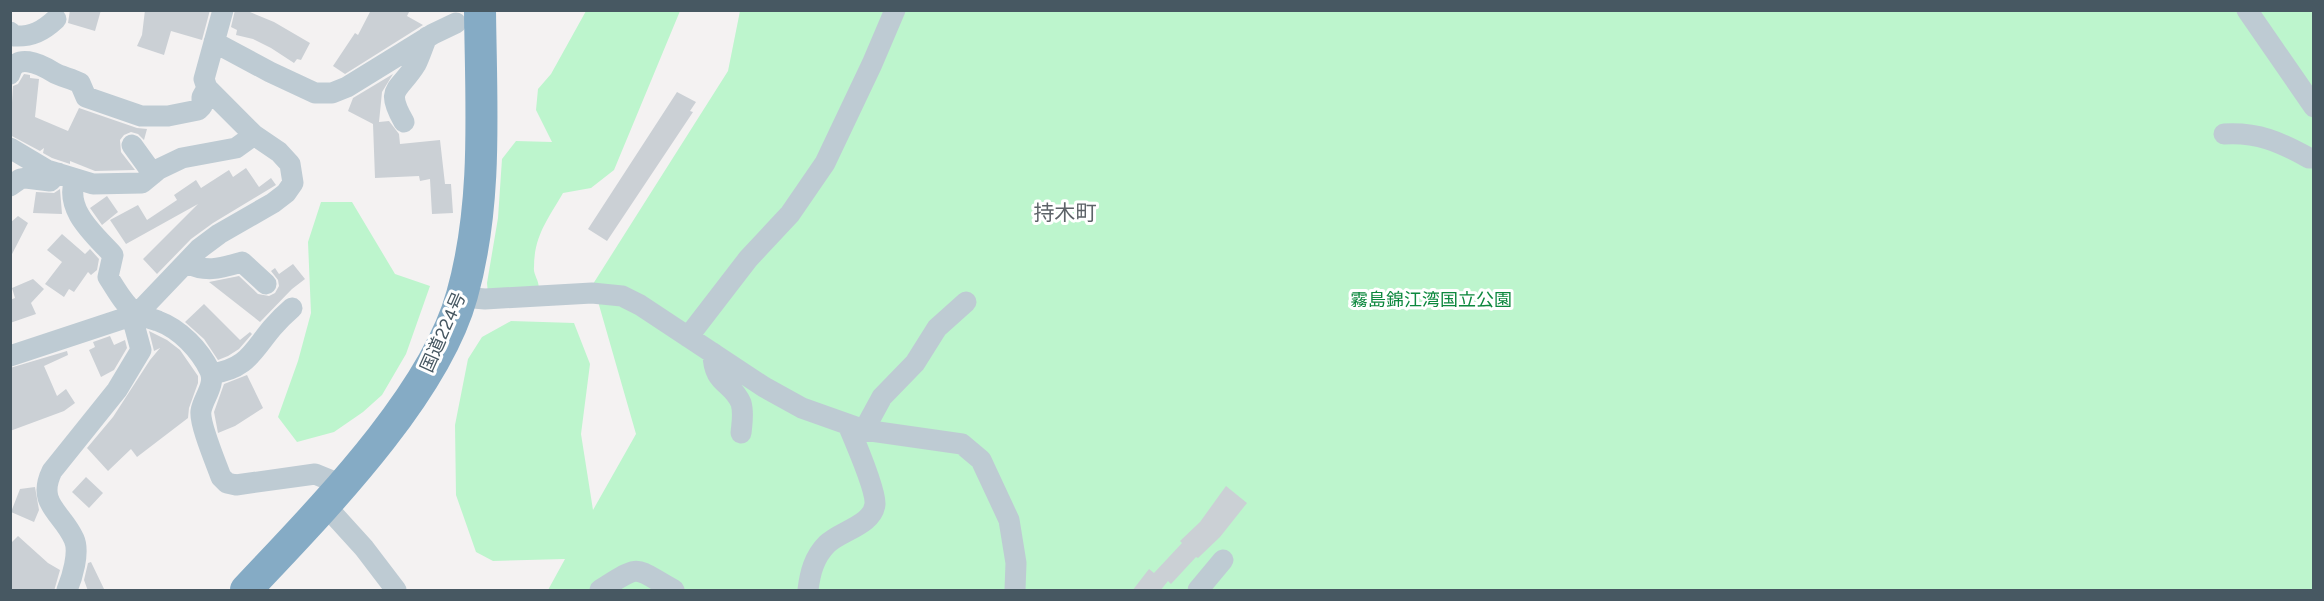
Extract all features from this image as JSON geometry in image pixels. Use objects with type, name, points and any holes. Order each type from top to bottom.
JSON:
[{"type":"highway","name":"国道224号","points":[[246,591],[333,494],[404,407],[429,368],[462,297],[476,232],[480,163],[468,19]]},
{"type":"street","points":[[10,356],[137,314],[199,249],[219,234],[273,203],[286,193],[293,183],[290,164],[279,152],[254,135],[207,88],[204,79],[224,10]]},
{"type":"street","points":[[688,337],[748,259],[790,214],[825,163],[895,10]]},
{"type":"street","points":[[2247,10],[2313,107]]},
{"type":"street","points":[[16,33],[28,31],[51,15]]},
{"type":"street","points":[[214,42],[315,93],[332,93],[347,87],[427,38],[468,19]]},
{"type":"street","points":[[16,33],[32,51],[44,59],[45,65]]},
{"type":"street","points":[[404,122],[393,103],[395,91],[416,64],[427,38]]},
{"type":"street","points":[[10,74],[12,66],[16,63],[30,62],[45,65],[53,72],[80,83],[86,97],[141,116],[168,116],[198,110],[202,106],[202,97],[207,88]]},
{"type":"street","points":[[2224,134],[2237,133],[2277,140],[2308,158],[2313,158]]},
{"type":"street","points":[[10,148],[47,170],[93,184],[142,183],[153,174],[182,158],[236,148],[254,135]]},
{"type":"street","points":[[132,145],[153,174]]},
{"type":"street","points":[[11,186],[20,179],[50,181],[67,176]]},
{"type":"street","points":[[67,176],[76,210],[113,255],[108,277],[125,303],[137,314],[160,322],[183,336],[201,355],[211,374],[210,389],[200,412],[221,477],[228,483],[250,484],[315,474],[333,494],[364,548],[396,591]]},
{"type":"street","points":[[186,263],[199,269],[211,270],[242,262],[266,284]]},
{"type":"street","points":[[462,297],[485,299],[592,293],[622,296],[764,387],[802,408],[856,427],[962,444],[981,460],[1010,520],[1016,563],[1015,591]]},
{"type":"street","points":[[808,591],[814,561],[820,552],[828,543],[870,516],[875,503],[859,450],[856,427],[915,363],[937,328],[966,302]]},
{"type":"street","points":[[211,374],[224,372],[250,358],[272,328],[292,308]]},
{"type":"street","points":[[67,591],[76,549],[74,540],[48,499],[46,484],[52,471],[117,390],[141,350],[135,328],[137,314]]},
{"type":"street","points":[[713,353],[713,366],[720,379],[740,400],[741,433]]},
{"type":"street","points":[[1198,591],[1223,560]]},
{"type":"street","points":[[600,591],[632,571],[644,571],[675,591]]},
{"type":"green space","points":[[586,11],[680,11],[614,170],[591,188],[563,193],[543,228],[536,246],[534,270],[539,290],[488,294],[487,283],[498,218],[502,159],[516,141],[552,142],[536,110],[538,89],[551,74]]},
{"type":"green space","name":"霧島錦江湾国立公園","points":[[740,11],[2313,11],[2313,590],[548,590],[565,559],[493,561],[476,552],[456,495],[455,425],[468,359],[482,337],[511,321],[574,323],[590,364],[581,434],[593,510],[636,434],[593,284],[728,71]]},
{"type":"green space","points":[[321,202],[352,202],[395,274],[430,286],[406,354],[382,395],[363,412],[334,432],[297,442],[278,417],[298,361],[311,313],[308,242]]},
{"type":"building","points":[[70,10],[101,10],[95,31],[68,23]]},
{"type":"building","points":[[145,10],[210,10],[202,40],[171,31],[164,55],[137,46],[142,35]]},
{"type":"building","points":[[235,10],[245,10],[274,22],[310,43],[301,60],[297,59],[294,63],[253,39],[236,35],[237,30],[231,27]]},
{"type":"building","points":[[371,10],[410,10],[407,16],[423,25],[345,74],[333,66],[355,33],[358,35]]},
{"type":"building","points":[[24,74],[30,75],[30,78],[39,79],[35,117],[68,131],[79,108],[137,128],[147,129],[144,140],[138,134],[131,132],[120,140],[121,152],[135,170],[95,171],[70,161],[70,164],[43,153],[44,148],[40,151],[10,135],[13,86],[18,84]]},
{"type":"building","points":[[393,74],[382,92],[379,122],[389,121],[399,134],[400,144],[440,140],[445,184],[451,184],[453,213],[432,214],[430,179],[420,181],[419,176],[375,178],[373,124],[348,111],[353,98]]},
{"type":"building","points":[[677,92],[696,102],[690,111],[693,112],[607,241],[588,229]]},
{"type":"building","points":[[246,168],[259,187],[271,178],[276,185],[191,239],[157,274],[143,259],[198,204],[126,244],[110,220],[138,205],[147,220],[177,200],[174,195],[196,180],[201,188],[229,170],[233,177]]},
{"type":"building","points":[[60,189],[62,214],[33,213],[36,192],[54,193]]},
{"type":"building","points":[[107,196],[118,212],[102,225],[90,208]]},
{"type":"building","points":[[18,216],[28,223],[10,258],[10,223]]},
{"type":"building","points":[[62,234],[85,254],[90,249],[99,259],[97,270],[91,275],[88,272],[74,292],[69,289],[64,297],[45,284],[62,262],[47,250]]},
{"type":"building","points":[[293,264],[305,279],[260,322],[209,282],[239,276],[258,294],[269,296],[275,293],[279,286],[278,280],[271,271],[275,268],[279,274]]},
{"type":"building","points":[[33,279],[44,289],[31,303],[36,314],[10,323],[10,300],[15,298],[12,288]]},
{"type":"building","points":[[204,304],[240,340],[250,332],[252,334],[239,349],[218,360],[204,339],[185,322]]},
{"type":"building","points":[[149,331],[180,350],[198,376],[188,418],[137,457],[131,449],[108,471],[87,448],[113,417],[160,348],[154,351]]},
{"type":"building","points":[[110,336],[114,345],[125,340],[127,348],[114,370],[101,377],[89,350],[95,347],[93,342]]},
{"type":"building","points":[[67,351],[68,355],[44,366],[57,396],[66,389],[75,403],[64,411],[10,431],[10,368]]},
{"type":"building","points":[[247,375],[263,408],[235,426],[218,433],[214,412],[224,384]]},
{"type":"building","points":[[86,477],[103,493],[89,508],[72,492]]},
{"type":"building","points":[[1226,486],[1247,503],[1220,537],[1198,558],[1196,557],[1171,584],[1168,581],[1160,591],[1132,591],[1149,569],[1154,573],[1182,543],[1180,541],[1200,522]]},
{"type":"building","points":[[35,487],[39,510],[34,522],[11,512],[20,489]]},
{"type":"building","points":[[18,536],[48,563],[60,570],[54,591],[10,591],[10,544]]},
{"type":"building","points":[[91,562],[105,591],[88,591],[84,580],[88,563]]},
{"type":"district","name":"持木町","points":[[1065,212]]}]
